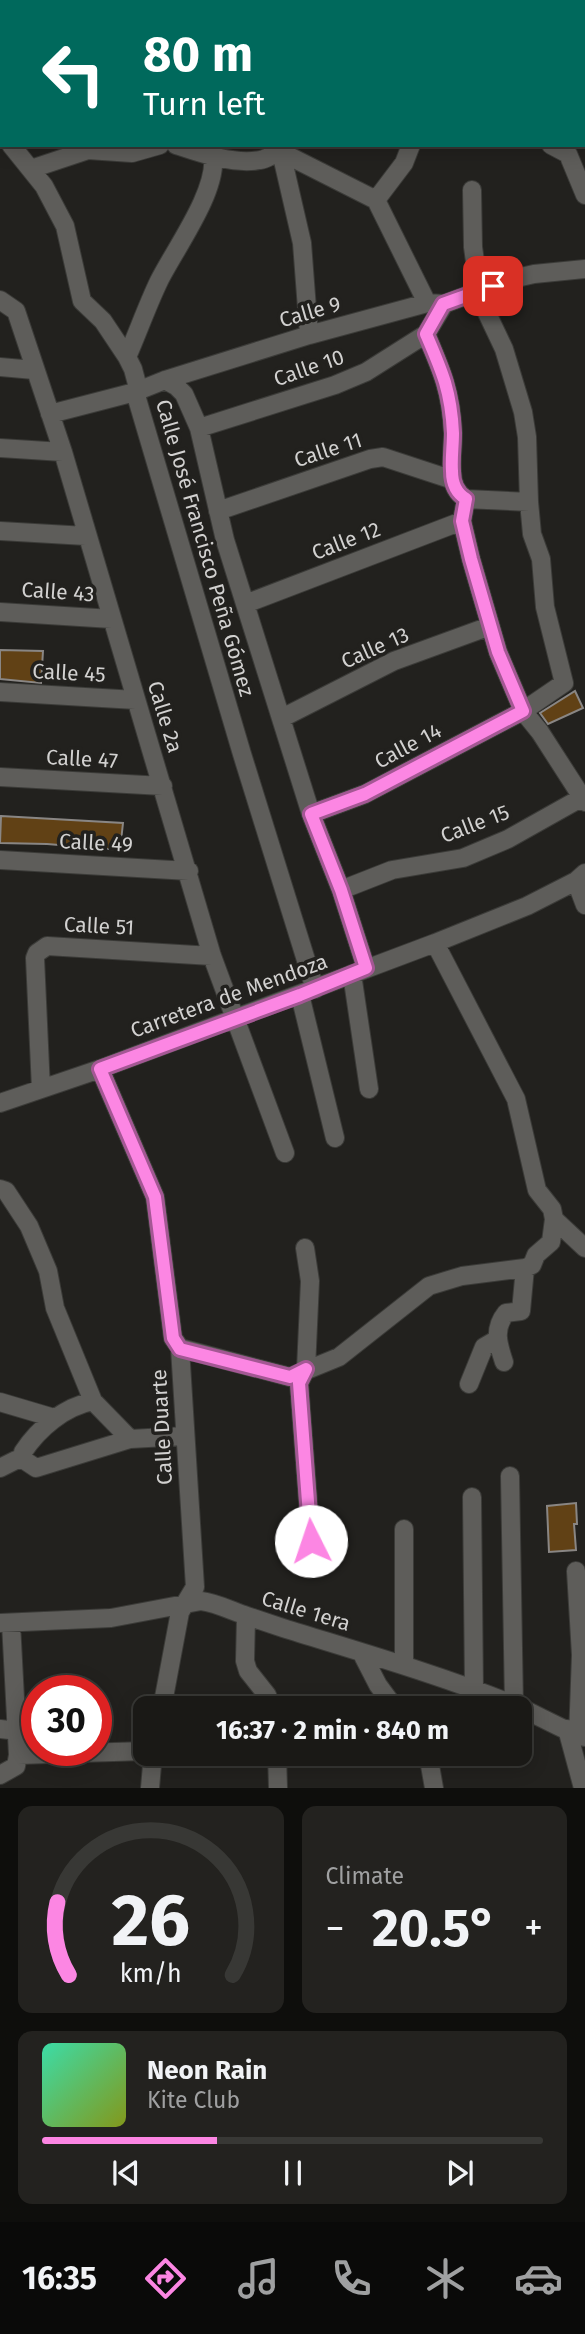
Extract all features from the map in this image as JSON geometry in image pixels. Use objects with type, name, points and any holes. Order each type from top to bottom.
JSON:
[{"type":"street","name":"Calle José Francisco Peña Gómez","points":[[13,147],[44,186],[65,226],[82,301],[103,321],[133,369],[135,392],[242,754],[291,907],[335,1138]]},
{"type":"street","points":[[30,169],[88,150],[132,152],[152,147]]},
{"type":"street","points":[[182,147],[213,157],[260,160],[279,148]]},
{"type":"street","points":[[376,200],[404,163],[410,147]]},
{"type":"street","points":[[554,147],[568,155],[585,195]]},
{"type":"street","points":[[279,148],[376,200],[435,304],[426,334],[445,377],[449,394],[453,480],[457,491],[466,499],[529,502],[527,437],[517,387],[504,349],[478,292],[473,247],[472,190]]},
{"type":"street","points":[[279,148],[302,243],[309,335]]},
{"type":"street","points":[[127,357],[159,281],[196,215],[212,177],[213,157]]},
{"type":"street","name":"Calle 9","points":[[50,414],[135,392],[309,335],[478,292],[508,280],[534,274],[585,269]]},
{"type":"street","name":"Calle 2a","points":[[0,300],[16,311],[63,452],[212,956],[285,1153]]},
{"type":"street","name":"Calle 10","points":[[199,428],[335,385],[366,372],[426,334]]},
{"type":"street","points":[[0,368],[34,370]]},
{"type":"street","points":[[165,380],[184,394],[199,428],[225,540],[311,814],[341,890],[359,971],[369,1089]]},
{"type":"street","points":[[0,448],[63,452]]},
{"type":"street","name":"Calle 11","points":[[218,511],[370,459],[383,457],[453,480]]},
{"type":"street","points":[[466,499],[462,521],[498,652],[523,711],[540,732],[583,800]]},
{"type":"street","name":"Calle 14","points":[[311,814],[365,794],[523,711],[564,683],[545,607],[541,559],[532,534],[529,502]]},
{"type":"street","name":"Calle 12","points":[[245,604],[462,521]]},
{"type":"street","points":[[0,531],[86,536]]},
{"type":"street","name":"Calle 43","points":[[0,612],[112,619]]},
{"type":"street","name":"Calle 13","points":[[282,718],[394,661],[490,626]]},
{"type":"street","name":"Calle 45","points":[[0,692],[136,700]]},
{"type":"street","name":"Calle 47","points":[[0,778],[163,786]]},
{"type":"street","name":"Calle 15","points":[[341,890],[393,870],[463,858],[508,839],[583,800]]},
{"type":"street","name":"Calle 49","points":[[0,860],[189,872]]},
{"type":"street","points":[[580,877],[585,905]]},
{"type":"street","name":"Carretera de Mendoza","points":[[0,1102],[100,1069],[435,943],[527,906],[580,877]]},
{"type":"street","points":[[180,1349],[290,1377],[339,1357],[429,1286],[462,1276],[525,1268],[532,1265],[536,1255],[551,1242],[554,1219],[552,1209],[537,1189],[516,1099],[435,943]]},
{"type":"street","name":"Calle 51","points":[[41,1089],[35,958],[41,949],[47,946],[212,956]]},
{"type":"street","name":"Calle Duarte","points":[[100,1069],[155,1197],[173,1338],[180,1349],[195,1587],[180,1612],[164,1696]]},
{"type":"street","points":[[0,1189],[6,1191],[29,1226],[48,1271],[55,1308],[93,1401],[130,1439]]},
{"type":"street","points":[[554,1219],[585,1248]]},
{"type":"street","points":[[305,1248],[310,1281],[306,1369],[299,1383],[311,1541]]},
{"type":"street","points":[[504,1362],[496,1340],[500,1320],[506,1313],[521,1311],[525,1268]]},
{"type":"street","points":[[469,1384],[484,1347],[496,1340]]},
{"type":"street","points":[[24,1460],[23,1452],[27,1445],[54,1418],[71,1407],[93,1401]]},
{"type":"street","points":[[0,1402],[54,1418]]},
{"type":"street","points":[[0,1468],[16,1460],[24,1460],[36,1468],[130,1439],[185,1436]]},
{"type":"street","points":[[510,1476],[514,1696]]},
{"type":"street","points":[[472,1497],[474,1690]]},
{"type":"street","points":[[404,1529],[404,1665]]},
{"type":"street","points":[[576,1572],[581,1655],[577,1734],[583,1788]]},
{"type":"street","name":"Calle 1era","points":[[6,1623],[111,1618],[201,1601],[210,1602],[490,1696]]},
{"type":"street","points":[[246,1616],[245,1661],[248,1671],[260,1684],[266,1696]]},
{"type":"street","points":[[0,1775],[16,1766],[18,1755],[9,1730],[6,1623]]},
{"type":"street","points":[[361,1652],[386,1696]]},
{"type":"street","name":"Calle 1era","points":[[532,1713],[577,1734]]},
{"type":"street","points":[[18,1755],[133,1751]]},
{"type":"street","points":[[150,1788],[152,1766]]},
{"type":"street","points":[[277,1766],[278,1788]]},
{"type":"street","points":[[430,1766],[434,1788]]},
{"type":"building","points":[[0,650],[43,651],[41,683],[0,679]]},
{"type":"building","points":[[575,691],[583,708],[548,724],[540,713]]},
{"type":"building","points":[[1,816],[123,823],[120,850],[0,843]]},
{"type":"building","points":[[576,1503],[576,1550],[549,1552],[547,1506]]},
{"type":"route","points":[[311,1541],[299,1383],[306,1369],[290,1377],[180,1349],[176,1345],[155,1197],[100,1069],[366,968],[341,890],[311,814],[365,794],[523,711],[498,652],[471,559],[462,521],[466,499],[457,491],[453,480],[449,394],[445,377],[426,334],[443,304],[493,286]]}]
